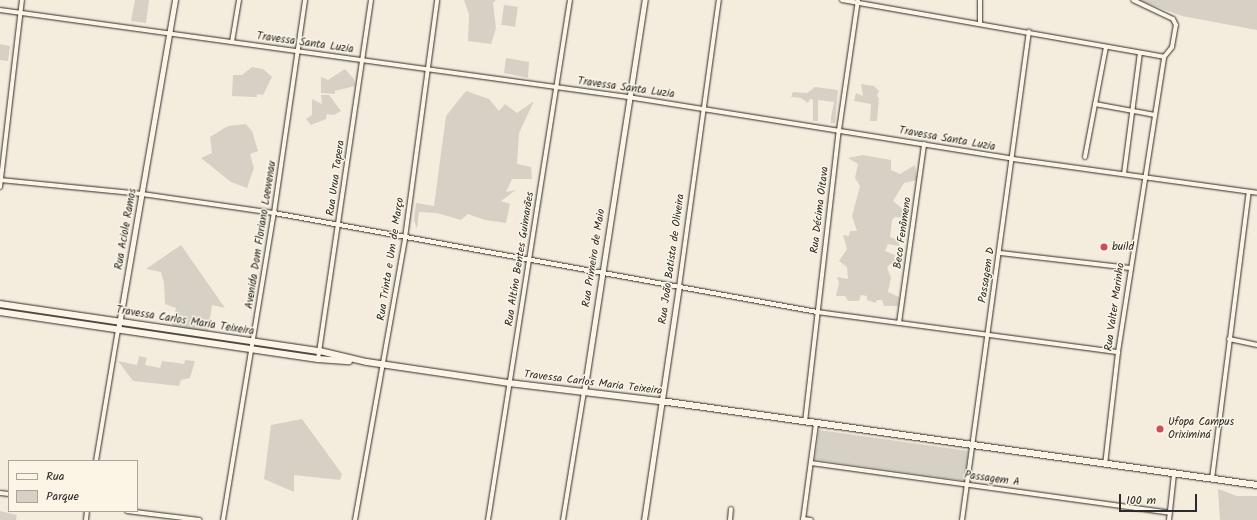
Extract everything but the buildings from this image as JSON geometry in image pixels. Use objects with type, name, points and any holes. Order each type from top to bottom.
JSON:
[{"type":"main road","name":"Travessa Carlos Maria Teixeira","points":[[0,304],[320,351],[367,362]]},
{"type":"main road","name":"Travessa Carlos Maria Teixeira","points":[[0,312],[318,359],[384,364],[509,383],[661,401],[805,423],[1257,486]]},
{"type":"street","points":[[0,187],[22,0]]},
{"type":"street","name":"Rua Aciole Ramos","points":[[96,460],[175,0]]},
{"type":"street","points":[[232,42],[239,0]]},
{"type":"street","name":"Avenida Dom Floriano Loewenau","points":[[223,520],[253,349],[305,0]]},
{"type":"street","name":"Rua Urua Tapera","points":[[318,359],[371,0]]},
{"type":"street","name":"Rua Trinta e Um de Março","points":[[355,520],[384,364],[405,238],[426,70],[437,0]]},
{"type":"street","name":"Rua Altíno Bentes Guimarães","points":[[488,520],[570,0]]},
{"type":"street","name":"Rua Primeiro de Maio","points":[[563,520],[584,392],[628,97],[645,0]]},
{"type":"street","name":"Rua João Batista de Oliveira","points":[[644,520],[679,286],[702,109],[719,0]]},
{"type":"street","points":[[842,0],[857,1],[1164,57]]},
{"type":"street","points":[[980,0],[980,23]]},
{"type":"street","name":"Rua Valter Marinho","points":[[1104,465],[1130,268],[1164,57],[1172,46],[1175,20],[1133,0]]},
{"type":"street","name":"Rua Décima Oitava","points":[[805,423],[839,130],[857,1]]},
{"type":"street","name":"Travessa Santa Luzia","points":[[0,10],[628,97],[1013,159],[1257,193]]},
{"type":"street","name":"Passagem D","points":[[962,520],[971,445],[1013,159],[1029,32]]},
{"type":"street","points":[[1085,157],[1106,47]]},
{"type":"street","points":[[1124,174],[1140,53]]},
{"type":"street","points":[[1095,104],[1155,115]]},
{"type":"street","name":"Beco Fenômeno","points":[[899,323],[924,144]]},
{"type":"street","points":[[0,180],[142,194],[274,213],[817,312],[1118,352]]},
{"type":"street","points":[[1212,479],[1249,192]]},
{"type":"street","points":[[1000,253],[1130,268]]},
{"type":"street","points":[[1229,339],[1257,345]]},
{"type":"street","points":[[811,520],[803,519],[816,424]]},
{"type":"street","name":"Passagem A","points":[[811,463],[1170,513]]},
{"type":"street","points":[[1169,520],[1174,474]]},
{"type":"street","points":[[730,520],[731,510]]},
{"type":"street","points":[[135,512],[199,520]]},
{"type":"green space","points":[[135,0],[149,0],[146,23],[131,21]]},
{"type":"green space","points":[[464,0],[496,0],[493,3],[496,28],[491,44],[468,41],[469,14]]},
{"type":"green space","points":[[1138,0],[1257,0],[1257,30],[1182,16]]},
{"type":"green space","points":[[504,5],[518,7],[515,27],[501,25]]},
{"type":"green space","points":[[0,44],[10,46],[8,61],[0,60]]},
{"type":"green space","points":[[506,58],[529,62],[528,78],[504,73]]},
{"type":"green space","points":[[252,67],[263,69],[272,77],[263,95],[257,94],[257,97],[232,96],[233,75],[242,75]]},
{"type":"green space","points":[[345,69],[354,79],[355,86],[335,91],[335,94],[321,93],[321,77],[328,80]]},
{"type":"green space","points":[[861,84],[874,86],[879,91],[877,96],[879,98],[877,121],[870,121],[871,104],[854,101],[856,93],[863,96]]},
{"type":"green space","points":[[815,87],[838,90],[835,123],[831,123],[834,102],[818,100],[818,121],[813,121],[813,100],[810,99],[808,103],[801,98],[791,97],[793,92],[807,93]]},
{"type":"green space","points":[[466,91],[489,99],[499,111],[505,104],[517,113],[534,101],[519,133],[517,164],[531,167],[532,179],[512,179],[506,192],[516,190],[501,201],[510,204],[506,223],[485,220],[468,214],[461,220],[437,213],[419,212],[417,229],[414,220],[416,203],[434,206],[446,116]]},
{"type":"green space","points":[[321,95],[329,95],[341,111],[334,115],[327,114],[326,119],[311,125],[306,119],[312,115],[312,99],[322,104]]},
{"type":"green space","points":[[246,124],[252,131],[258,151],[250,154],[254,168],[247,188],[231,182],[201,158],[212,153],[210,137],[228,126]]},
{"type":"green space","points":[[863,155],[891,160],[891,170],[900,174],[915,165],[917,180],[904,183],[893,201],[905,211],[904,218],[895,217],[892,220],[890,237],[899,241],[899,246],[888,244],[885,251],[895,255],[894,259],[899,263],[898,266],[890,264],[887,268],[891,277],[888,292],[899,297],[898,306],[884,306],[882,300],[877,300],[876,303],[867,300],[867,296],[861,295],[859,301],[848,301],[845,296],[836,296],[839,283],[837,277],[848,279],[847,267],[839,261],[847,249],[843,235],[849,236],[850,231],[857,231],[852,216],[860,186],[855,178],[858,164],[848,158]]},
{"type":"green space","points":[[181,245],[225,308],[212,305],[208,333],[172,325],[176,308],[165,304],[164,283],[161,272],[146,269]]},
{"type":"green space","points":[[139,356],[147,358],[145,365],[160,368],[162,361],[184,364],[185,360],[195,361],[190,378],[181,380],[179,386],[133,381],[118,361],[137,365]]},
{"type":"green space","points":[[302,419],[342,474],[340,480],[294,475],[294,492],[264,479],[271,425]]},
{"type":"green space","points":[[819,430],[969,451],[964,481],[815,460]]},
{"type":"green space","points":[[1218,489],[1237,496],[1257,496],[1257,520],[1220,520]]},
{"type":"green space","points":[[0,511],[17,515],[16,520],[0,520]]},
{"type":"place","name":"build","points":[[1104,247]]},
{"type":"place","name":"Ufopa Campus Oriximiná","points":[[1160,429]]}]
